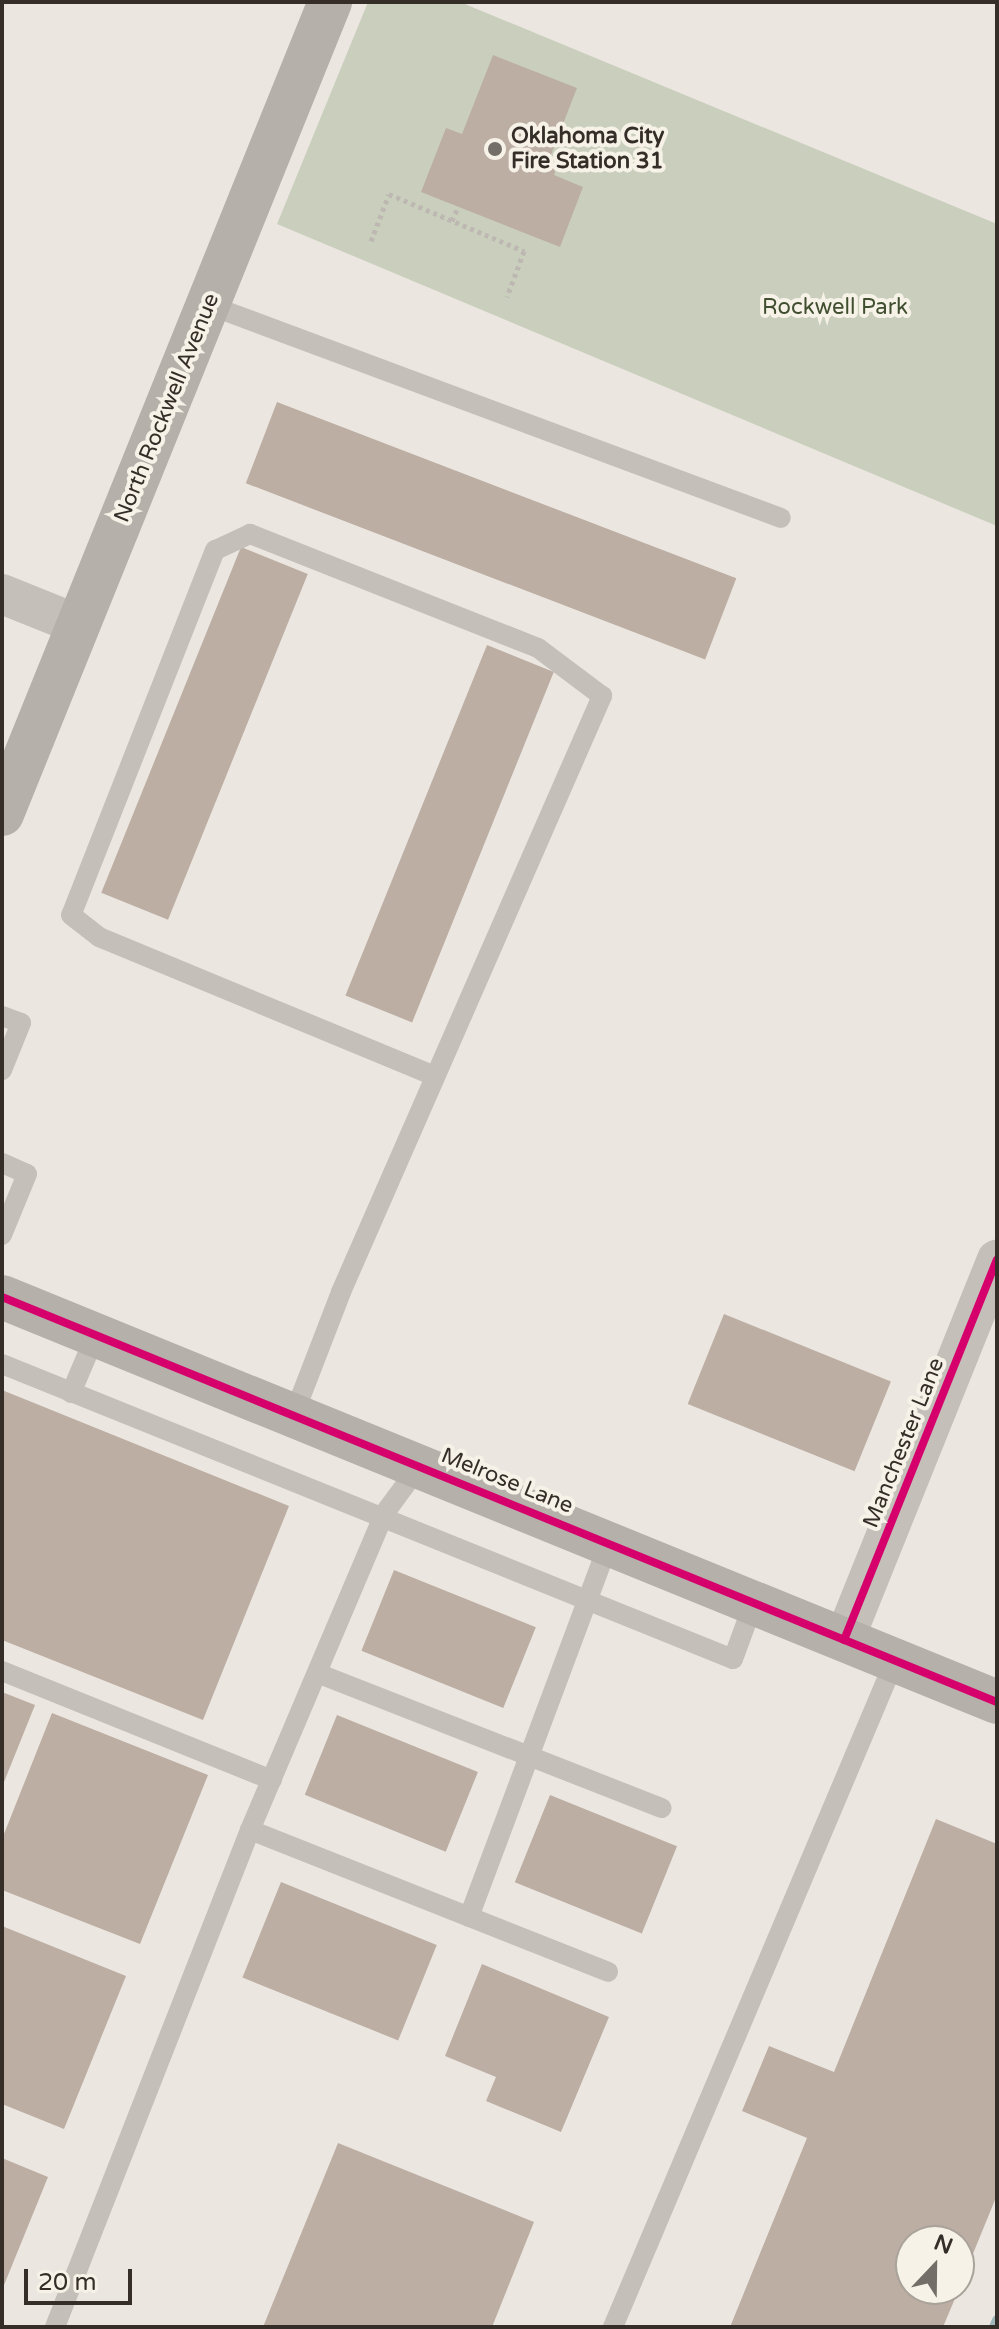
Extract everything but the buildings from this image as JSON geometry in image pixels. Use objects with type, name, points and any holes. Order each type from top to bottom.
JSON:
[{"type":"street","name":"North Rockwell Avenue","points":[[2,814],[330,2]]},
{"type":"street","points":[[2,594],[79,625]]},
{"type":"street","name":"Manchester Lane","points":[[844,1640],[997,1260]]},
{"type":"street","name":"Melrose Lane","points":[[2,1297],[997,1702]]},
{"type":"lane","points":[[209,305],[781,518]]},
{"type":"lane","points":[[294,1414],[435,1076],[602,696],[538,648],[250,534],[215,550],[71,915],[99,937],[435,1076]]},
{"type":"lane","points":[[2,1016],[21,1023],[2,1070]]},
{"type":"lane","points":[[2,1163],[27,1174],[2,1235]]},
{"type":"lane","points":[[71,1393],[96,1334]]},
{"type":"lane","points":[[2,1364],[384,1514],[586,1601],[733,1659],[754,1602]]},
{"type":"lane","points":[[55,2327],[250,1830],[384,1514],[420,1465]]},
{"type":"lane","points":[[469,1917],[609,1542]]},
{"type":"lane","points":[[613,2327],[895,1660]]},
{"type":"lane","points":[[2,1671],[272,1780]]},
{"type":"lane","points":[[317,1673],[662,1808]]},
{"type":"lane","points":[[250,1830],[608,1972]]},
{"type":"path","points":[[371,241],[389,194],[524,251],[507,297]]},
{"type":"path","points":[[452,221],[458,207]]},
{"type":"green space","name":"Rockwell Park","points":[[368,2],[460,2],[997,224],[997,526],[277,224]]},
{"type":"waterway","points":[[994,2327],[997,2320]]},
{"type":"cycle path","points":[[844,1640],[997,1260]]},
{"type":"cycle path","points":[[2,1297],[997,1702]]},
{"type":"place","name":"Oklahoma City Fire Station 31","points":[[495,149]]}]
